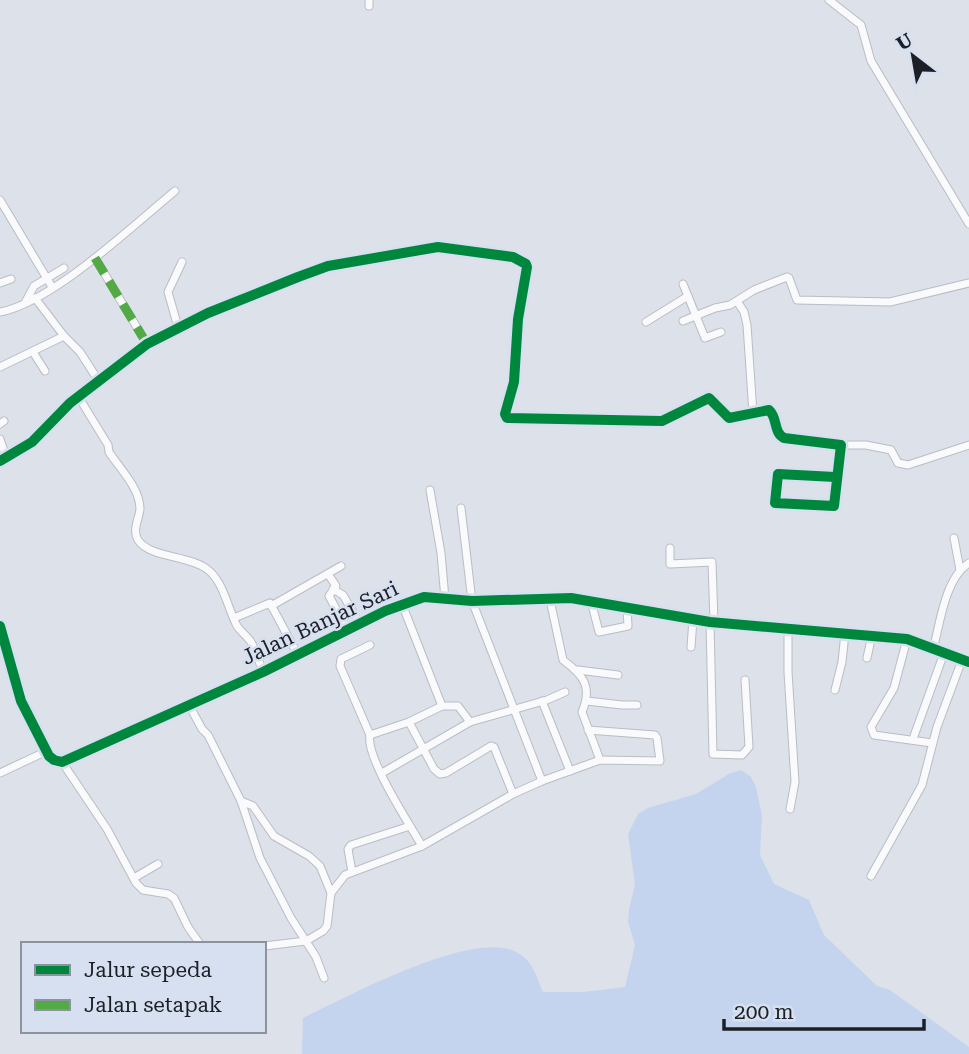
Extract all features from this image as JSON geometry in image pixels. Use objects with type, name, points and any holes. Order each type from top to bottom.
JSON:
[{"type":"street","points":[[830,0],[861,25],[871,61],[969,224]]},
{"type":"street","points":[[0,312],[16,309],[52,288],[95,258],[175,191]]},
{"type":"street","points":[[0,200],[52,288]]},
{"type":"street","points":[[0,439],[3,459],[32,442],[78,396],[99,380],[147,344],[178,327],[328,266],[438,247],[513,257],[523,260],[527,267],[518,319],[514,382],[505,414],[507,418],[662,421],[709,398],[729,418],[769,410],[775,415],[778,432],[784,438],[841,445],[866,445],[891,450],[898,463],[908,465],[969,445]]},
{"type":"street","points":[[95,258],[147,344]]},
{"type":"street","points":[[178,327],[168,295],[182,262]]},
{"type":"street","points":[[26,301],[34,286],[64,268]]},
{"type":"street","points":[[683,321],[737,301],[754,290],[787,277],[797,300],[890,302],[969,283]]},
{"type":"street","points":[[0,284],[11,279]]},
{"type":"street","points":[[683,284],[706,342],[721,332]]},
{"type":"street","points":[[646,321],[688,296]]},
{"type":"street","points":[[35,298],[80,352],[99,380]]},
{"type":"street","points":[[737,301],[747,324],[753,413]]},
{"type":"street","points":[[0,368],[64,336]]},
{"type":"street","points":[[33,352],[45,371]]},
{"type":"street","points":[[78,396],[108,445],[109,452],[136,492],[140,508],[135,528],[139,541],[150,549],[171,557],[181,556],[209,571],[219,585],[241,632],[253,647],[263,672]]},
{"type":"street","points":[[835,477],[778,474],[775,503],[834,506],[835,477],[841,445]]},
{"type":"street","points":[[430,490],[441,553],[444,599]]},
{"type":"street","points":[[461,508],[472,601],[542,780]]},
{"type":"street","points":[[954,538],[960,570]]},
{"type":"street","points":[[670,548],[670,564],[712,562],[713,754],[742,755],[749,747],[745,680]]},
{"type":"street","points":[[914,736],[938,651],[952,581],[960,570],[969,564]]},
{"type":"street","points":[[271,606],[341,566]]},
{"type":"street","points":[[328,574],[336,586],[329,596],[348,631]]},
{"type":"street","points":[[333,589],[343,595],[360,624]]},
{"type":"street","name":"Jalan Banjar Sari","points":[[62,762],[298,656],[402,604],[424,597],[472,601],[571,598],[712,622],[907,639],[965,661]]},
{"type":"street","points":[[550,600],[563,660],[578,670],[618,675]]},
{"type":"street","points":[[591,601],[599,632],[628,626],[627,608]]},
{"type":"street","points":[[234,618],[270,603],[298,656]]},
{"type":"street","points":[[402,604],[442,706]]},
{"type":"street","points":[[691,647],[692,619]]},
{"type":"street","points":[[0,626],[21,701],[47,751],[54,760],[62,762],[143,890],[168,894],[174,898],[199,942]]},
{"type":"street","points":[[789,628],[788,672],[795,782],[790,809]]},
{"type":"street","points":[[835,691],[845,632]]},
{"type":"street","points":[[867,658],[872,635]]},
{"type":"street","points":[[907,639],[894,688],[871,731],[874,735],[932,743]]},
{"type":"street","points":[[370,645],[341,659],[342,672],[370,735],[370,747],[422,846]]},
{"type":"street","points":[[871,876],[922,785],[932,743],[965,661]]},
{"type":"street","points":[[578,670],[587,692],[587,701],[582,712],[600,760]]},
{"type":"street","points":[[382,773],[470,722],[565,692]]},
{"type":"street","points":[[542,701],[570,771]]},
{"type":"street","points":[[587,701],[637,705]]},
{"type":"street","points":[[189,705],[208,735],[241,801],[260,858],[291,918],[316,957],[324,978]]},
{"type":"street","points":[[370,735],[409,722],[442,706],[458,706],[470,722]]},
{"type":"street","points":[[409,722],[434,769],[443,774],[491,746],[494,747],[513,794]]},
{"type":"street","points":[[266,946],[306,941],[326,928],[331,893],[345,875],[422,846],[542,780],[600,760],[660,761],[655,735],[588,730]]},
{"type":"street","points":[[0,774],[47,751]]},
{"type":"street","points":[[241,801],[253,806],[274,836],[309,856],[320,866],[331,893]]},
{"type":"street","points":[[352,872],[348,849],[351,845],[410,826]]},
{"type":"street","points":[[134,878],[158,864]]},
{"type":"shaded area","points":[[741,770],[751,777],[756,787],[762,815],[760,855],[774,884],[809,900],[824,935],[877,986],[890,990],[969,1047],[969,1054],[302,1054],[303,1018],[410,968],[472,949],[498,948],[523,956],[531,965],[543,992],[584,992],[625,987],[635,945],[628,922],[635,884],[628,834],[638,814],[648,808],[696,794],[729,774]]},
{"type":"marked path","points":[[95,258],[147,344]]},
{"type":"cycle path","points":[[0,461],[32,442],[70,403],[147,344],[208,313],[328,266],[438,247],[513,257],[526,264],[518,319],[514,382],[505,414],[507,418],[662,421],[709,398],[729,418],[769,410],[778,432],[784,438],[841,445],[834,506],[775,503],[778,474],[835,477]]},
{"type":"cycle path","points":[[0,626],[21,701],[49,756],[62,762],[263,672],[385,611],[424,597],[472,601],[571,598],[710,622],[907,639],[969,662]]}]
